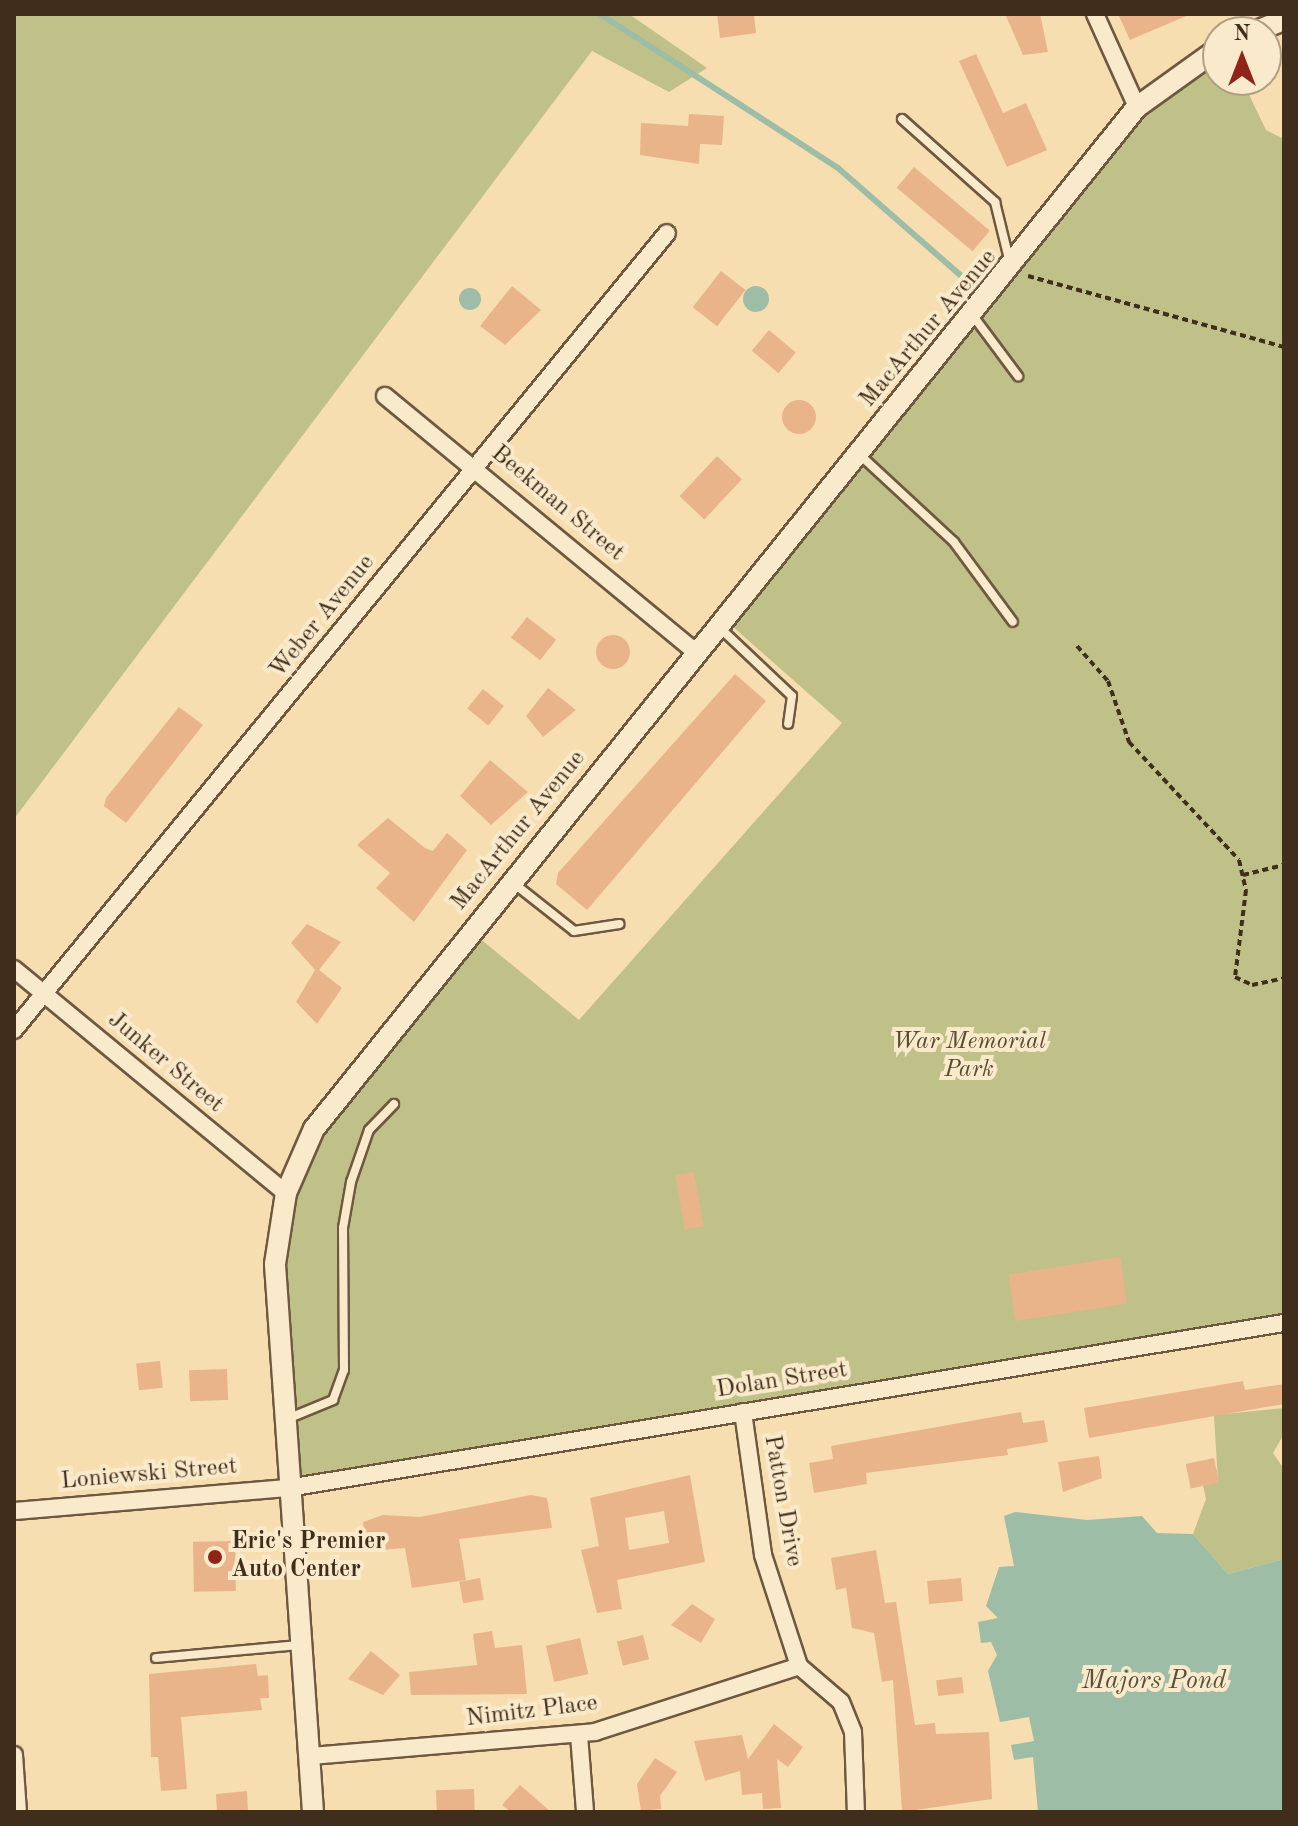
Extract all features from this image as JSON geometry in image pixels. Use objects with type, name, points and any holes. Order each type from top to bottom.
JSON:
[{"type":"street","points":[[1095,14],[1137,107]]},
{"type":"street","name":"MacArthur Avenue","points":[[313,1812],[282,1420],[275,1264],[286,1193],[314,1129],[717,626],[1012,271],[1137,107],[1202,60]]},
{"type":"street","name":"Weber Avenue","points":[[14,1030],[667,233]]},
{"type":"street","name":"Beekman Street","points":[[385,396],[477,468],[696,652]]},
{"type":"street","name":"Junker Street","points":[[14,969],[286,1193]]},
{"type":"street","name":"Dolan Street","points":[[288,1488],[1284,1323]]},
{"type":"street","name":"Patton Drive","points":[[743,1412],[763,1555],[799,1666]]},
{"type":"street","name":"Loniewski Street","points":[[14,1511],[288,1488]]},
{"type":"street","points":[[799,1666],[841,1702],[853,1732],[856,1812]]},
{"type":"street","name":"Nimitz Place","points":[[310,1756],[579,1735],[799,1666]]},
{"type":"street","points":[[579,1735],[585,1812]]},
{"type":"street","points":[[14,1755],[18,1812]]},
{"type":"lane","points":[[902,119],[995,202],[1012,271]]},
{"type":"lane","points":[[974,317],[1018,376]]},
{"type":"lane","points":[[860,455],[954,542],[1013,622]]},
{"type":"lane","points":[[717,626],[792,696],[788,724]]},
{"type":"lane","points":[[512,881],[574,931],[619,924]]},
{"type":"lane","points":[[282,1420],[333,1400],[344,1370],[343,1228],[351,1182],[369,1130],[394,1104]]},
{"type":"lane","points":[[156,1658],[301,1644]]},
{"type":"path","points":[[1012,271],[1284,347]]},
{"type":"path","points":[[1077,646],[1108,681],[1129,742],[1239,860],[1243,875],[1235,977],[1252,985],[1284,978]]},
{"type":"path","points":[[1243,875],[1284,865]]},
{"type":"green space","points":[[14,14],[629,14],[707,68],[669,92],[592,51],[14,819]]},
{"type":"green space","name":"War Memorial Park","points":[[1202,60],[1202,96],[1250,96],[1266,130],[1284,139],[1284,1323],[288,1488],[275,1264],[314,1129],[472,932],[579,1020],[842,723],[723,618],[1137,107]]},
{"type":"green space","points":[[1284,1408],[1284,1434],[1273,1453],[1284,1469],[1284,1559],[1228,1574],[1193,1534],[1206,1499],[1203,1485],[1218,1482],[1214,1415]]},
{"type":"water","points":[[756,286],[765,290],[769,299],[765,308],[756,312],[747,308],[743,299],[747,290]]},
{"type":"water","points":[[466,288],[474,288],[481,299],[474,310],[466,310],[459,303],[459,295]]},
{"type":"water","name":"Majors Pond","points":[[1015,1512],[1087,1520],[1142,1516],[1157,1533],[1193,1534],[1228,1574],[1284,1559],[1284,1812],[1038,1812],[1033,1757],[1014,1760],[1011,1745],[1034,1741],[1029,1717],[1000,1722],[988,1671],[997,1655],[991,1642],[981,1643],[978,1622],[998,1618],[986,1606],[999,1567],[1014,1566],[1004,1516]]},
{"type":"building","points":[[717,14],[754,14],[756,33],[720,38]]},
{"type":"building","points":[[1005,14],[1040,14],[1048,52],[1023,55]]},
{"type":"building","points":[[1118,14],[1191,14],[1130,40]]},
{"type":"building","points":[[976,54],[1003,113],[1026,103],[1047,150],[1007,167],[959,61]]},
{"type":"building","points":[[689,114],[724,116],[722,145],[700,144],[699,164],[640,155],[641,123],[688,126]]},
{"type":"building","points":[[914,167],[990,231],[972,251],[897,188]]},
{"type":"building","points":[[721,271],[745,290],[717,326],[693,307]]},
{"type":"building","points":[[512,286],[541,310],[505,345],[480,326]]},
{"type":"building","points":[[769,330],[796,352],[778,373],[752,351]]},
{"type":"building","points":[[799,400],[811,405],[816,417],[811,429],[799,434],[787,429],[782,417],[787,405]]},
{"type":"building","points":[[717,456],[742,479],[704,519],[679,496]]},
{"type":"building","points":[[527,617],[556,640],[540,660],[511,637]]},
{"type":"building","points":[[613,635],[625,640],[630,652],[625,664],[613,669],[601,664],[596,652],[601,640]]},
{"type":"building","points":[[735,674],[766,701],[587,910],[556,884],[558,873]]},
{"type":"building","points":[[548,688],[576,710],[543,737],[526,716]]},
{"type":"building","points":[[483,689],[504,706],[488,725],[467,708]]},
{"type":"building","points":[[179,707],[203,725],[126,823],[104,806],[106,798]]},
{"type":"building","points":[[490,760],[528,792],[491,825],[460,796]]},
{"type":"building","points":[[388,818],[425,848],[433,851],[447,833],[467,850],[414,922],[376,888],[390,873],[357,845]]},
{"type":"building","points":[[307,924],[341,942],[319,970],[342,988],[317,1024],[296,1002],[315,970],[291,943]]},
{"type":"building","points":[[694,1172],[704,1226],[685,1229],[675,1175]]},
{"type":"building","points":[[1120,1257],[1127,1303],[1016,1321],[1008,1275]]},
{"type":"building","points":[[160,1361],[163,1388],[139,1390],[136,1364]]},
{"type":"building","points":[[227,1369],[228,1400],[190,1401],[189,1370]]},
{"type":"building","points":[[1243,1381],[1245,1390],[1284,1384],[1284,1404],[1089,1438],[1084,1408]]},
{"type":"building","points":[[1021,1412],[1023,1423],[1044,1420],[1048,1442],[1007,1449],[1008,1455],[866,1473],[867,1484],[814,1493],[809,1463],[833,1459],[831,1446]]},
{"type":"building","points":[[1099,1456],[1102,1478],[1063,1492],[1058,1462]]},
{"type":"building","points":[[1214,1458],[1219,1482],[1191,1488],[1186,1464]]},
{"type":"building","points":[[690,1475],[705,1562],[617,1580],[622,1609],[597,1613],[581,1550],[599,1546],[590,1498]],"holes":[[[664,1511],[669,1543],[629,1550],[625,1518]]]},
{"type":"building","points":[[531,1495],[547,1498],[552,1528],[459,1539],[466,1580],[412,1588],[405,1548],[367,1551],[363,1522],[383,1515],[420,1517]]},
{"type":"building","name":"Eric's Premier Auto Center","points":[[235,1541],[236,1591],[194,1592],[193,1542]]},
{"type":"building","points":[[876,1550],[885,1603],[896,1602],[915,1725],[935,1723],[936,1734],[989,1732],[992,1799],[902,1812],[893,1680],[882,1682],[874,1633],[852,1628],[846,1588],[836,1590],[831,1558]]},
{"type":"building","points":[[480,1578],[484,1600],[463,1603],[459,1582]]},
{"type":"building","points":[[961,1578],[963,1601],[929,1604],[927,1581]]},
{"type":"building","points":[[692,1604],[715,1619],[701,1643],[671,1625]]},
{"type":"building","points":[[492,1631],[495,1648],[522,1645],[527,1694],[411,1695],[409,1672],[477,1665],[473,1634]]},
{"type":"building","points":[[643,1635],[649,1659],[623,1666],[617,1642]]},
{"type":"building","points":[[580,1638],[588,1674],[554,1682],[546,1646]]},
{"type":"building","points":[[371,1651],[400,1675],[383,1695],[348,1679]]},
{"type":"building","points":[[256,1664],[258,1676],[268,1675],[269,1698],[260,1698],[262,1710],[181,1717],[187,1789],[161,1791],[158,1757],[151,1757],[149,1674]]},
{"type":"building","points":[[962,1677],[964,1693],[938,1696],[936,1680]]},
{"type":"building","points":[[774,1724],[803,1747],[788,1767],[777,1759],[781,1808],[763,1809],[762,1793],[742,1795],[740,1771],[705,1781],[694,1741],[742,1735],[748,1759]]},
{"type":"building","points":[[655,1758],[677,1772],[660,1796],[661,1809],[641,1811],[637,1784]]},
{"type":"building","points":[[520,1785],[551,1812],[511,1812],[502,1805]]},
{"type":"building","points":[[474,1789],[475,1812],[437,1812],[436,1790]]},
{"type":"building","points":[[247,1791],[248,1812],[217,1812],[216,1794]]},
{"type":"waterway","points":[[600,14],[838,168],[983,295]]},
{"type":"place","name":"Eric's Premier Auto Center","points":[[215,1557]]}]
